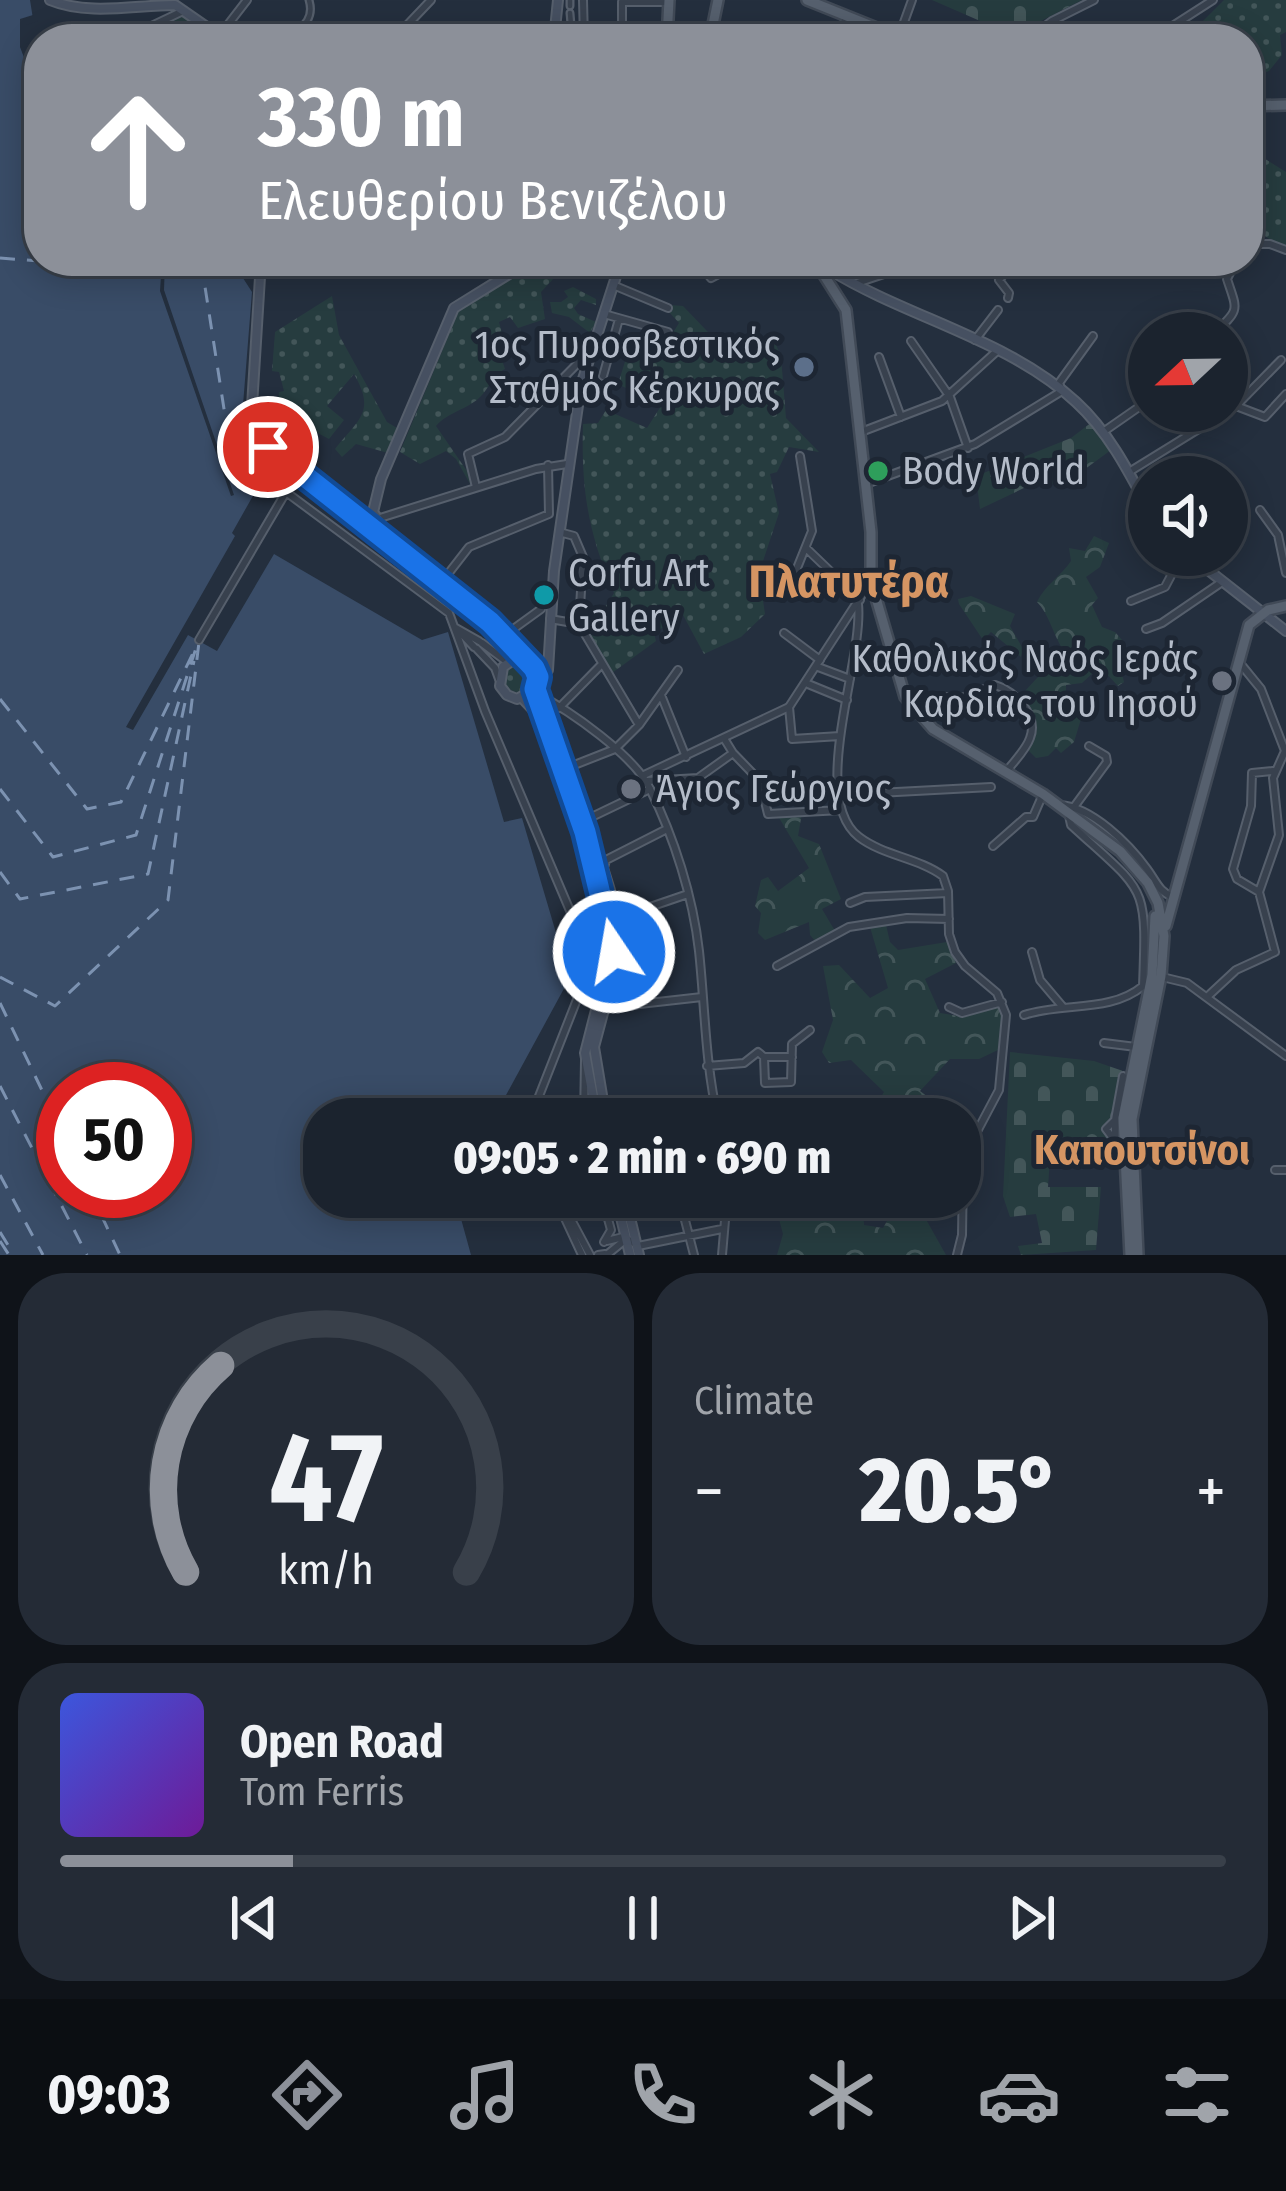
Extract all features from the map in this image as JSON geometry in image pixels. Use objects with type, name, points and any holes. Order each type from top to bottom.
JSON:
[{"type":"main road","points":[[50,0],[68,6],[135,9],[175,2],[205,24]]},
{"type":"main road","points":[[807,0],[867,24]]},
{"type":"main road","points":[[260,276],[252,401],[257,427],[272,451],[507,637],[537,674],[536,691],[596,871],[615,966],[585,1060],[592,1098]]},
{"type":"main road","points":[[374,530],[381,479],[454,308],[506,276]]},
{"type":"main road","points":[[537,674],[548,670],[558,532],[588,357],[616,276]]},
{"type":"main road","points":[[826,276],[846,310],[866,484],[871,581],[898,678],[914,710],[938,732],[1068,808],[1120,851],[1155,895],[1163,936]]},
{"type":"main road","points":[[839,276],[997,351],[1062,391],[1082,407],[1128,470]]},
{"type":"main road","points":[[836,289],[851,282]]},
{"type":"main road","points":[[361,520],[377,515]]},
{"type":"main road","points":[[1216,576],[1286,631]]},
{"type":"main road","points":[[1134,1255],[1116,1133],[1151,981],[1249,626],[1251,604]]},
{"type":"main road","points":[[1249,626],[1263,613],[1286,606]]},
{"type":"main road","points":[[507,637],[511,650],[499,679],[507,695],[522,698],[535,709],[560,771]]},
{"type":"main road","points":[[505,664],[527,662]]},
{"type":"main road","points":[[522,698],[536,691]]},
{"type":"main road","points":[[1134,1255],[1132,1119],[1156,922],[1143,878]]},
{"type":"main road","points":[[602,1002],[594,1052],[602,1098]]},
{"type":"main road","points":[[626,1218],[633,1251]]},
{"type":"street","points":[[408,24],[431,0]]},
{"type":"street","points":[[1047,24],[1094,0]]},
{"type":"street","points":[[1176,24],[1213,0]]},
{"type":"street","points":[[622,1],[669,4]]},
{"type":"street","points":[[157,24],[186,9]]},
{"type":"street","points":[[849,24],[853,18]]},
{"type":"street","points":[[851,282],[870,276]]},
{"type":"street","points":[[1002,276],[999,280],[1008,298]]},
{"type":"street","points":[[1229,276],[1236,298],[1234,312]]},
{"type":"street","points":[[613,285],[668,308]]},
{"type":"street","points":[[975,340],[998,310]]},
{"type":"street","points":[[603,313],[668,332]]},
{"type":"street","points":[[603,376],[619,319]]},
{"type":"street","points":[[866,484],[968,448],[1062,391],[1059,383],[1093,336]]},
{"type":"street","points":[[911,341],[950,397],[968,448]]},
{"type":"street","points":[[861,432],[950,397],[997,351]]},
{"type":"street","points":[[476,487],[468,454],[505,437],[588,357]]},
{"type":"street","points":[[880,357],[902,417]]},
{"type":"street","points":[[1248,394],[1281,360]]},
{"type":"street","points":[[1248,411],[1265,417],[1286,394]]},
{"type":"street","points":[[1103,433],[1128,415]]},
{"type":"street","points":[[1155,456],[1194,432]]},
{"type":"street","points":[[790,583],[812,520],[800,456]]},
{"type":"street","points":[[377,515],[567,464]]},
{"type":"street","points":[[441,583],[469,547],[548,514],[548,466]]},
{"type":"street","points":[[199,640],[280,496],[288,491],[445,608],[588,953],[582,990],[538,1098]]},
{"type":"street","points":[[1260,510],[1278,535],[1286,573]]},
{"type":"street","points":[[1278,535],[1286,528]]},
{"type":"street","points":[[558,532],[574,536],[583,554],[579,624],[639,725]]},
{"type":"street","points":[[806,548],[859,602],[876,602]]},
{"type":"street","points":[[1131,601],[1165,587],[1171,576]]},
{"type":"street","points":[[578,823],[686,757],[789,707],[871,581]]},
{"type":"street","points":[[1146,629],[1222,582]]},
{"type":"street","points":[[859,602],[841,736],[842,810],[859,837],[941,873],[948,893],[951,940],[960,959],[1003,1002],[1002,1079],[981,1126]]},
{"type":"street","points":[[507,637],[541,609]]},
{"type":"street","points":[[550,620],[579,624]]},
{"type":"street","points":[[456,628],[505,664]]},
{"type":"street","points":[[784,634],[820,664],[850,680]]},
{"type":"street","points":[[478,645],[499,679]]},
{"type":"street","points":[[1207,997],[1236,970],[1275,954],[1259,892],[1280,835],[1274,771],[1286,751],[1261,689],[1239,662]]},
{"type":"street","points":[[559,708],[601,665]]},
{"type":"street","points":[[560,771],[615,749],[639,725],[678,670]]},
{"type":"street","points":[[808,684],[847,700]]},
{"type":"street","points":[[947,697],[965,697],[995,685],[1017,699],[1027,712],[1031,735],[1007,771]]},
{"type":"street","points":[[536,691],[615,749],[647,782],[688,894],[699,947],[714,1098]]},
{"type":"street","points":[[662,695],[686,757]]},
{"type":"street","points":[[789,707],[793,739],[841,736]]},
{"type":"street","points":[[725,740],[760,781],[768,814],[842,810]]},
{"type":"street","points":[[1068,808],[1107,762],[1106,756],[1089,746]]},
{"type":"street","points":[[647,782],[698,778],[733,753]]},
{"type":"street","points":[[1259,892],[1240,883],[1233,871],[1251,806],[1252,773],[1274,771]]},
{"type":"street","points":[[840,795],[992,787]]},
{"type":"street","points":[[993,846],[1026,817],[1033,817],[1043,794]]},
{"type":"street","points":[[1068,808],[1126,845],[1161,891],[1174,897]]},
{"type":"street","points":[[1068,808],[1071,825],[1124,872],[1141,896],[1151,981]]},
{"type":"street","points":[[611,890],[596,871],[608,858],[666,829]]},
{"type":"street","points":[[850,903],[865,897],[948,893]]},
{"type":"street","points":[[605,922],[688,894]]},
{"type":"street","points":[[777,966],[849,927],[907,918],[949,919]]},
{"type":"street","points":[[1032,952],[1040,980],[1062,1006]]},
{"type":"street","points":[[1024,1015],[1062,1006],[1104,1005],[1151,981],[1182,981],[1286,1056]]},
{"type":"street","points":[[602,1002],[702,997]]},
{"type":"street","points":[[949,1007],[962,1012],[1003,1002]]},
{"type":"street","points":[[764,1057],[763,1079],[769,1084],[793,1080],[792,1044],[810,1030]]},
{"type":"street","points":[[1104,1042],[1136,1047]]},
{"type":"street","points":[[707,1066],[744,1063],[758,1052],[764,1057],[792,1057]]},
{"type":"street","points":[[584,1098],[585,1060]]},
{"type":"street","points":[[1123,1076],[1124,1091]]},
{"type":"street","points":[[1275,1170],[1286,1170]]},
{"type":"street","points":[[570,1218],[595,1254]]},
{"type":"street","points":[[571,1218],[595,1254]]},
{"type":"street","points":[[595,1254],[611,1230],[608,1218]]},
{"type":"street","points":[[684,1218],[694,1255]]},
{"type":"street","points":[[722,1255],[724,1218]]},
{"type":"street","points":[[957,1255],[962,1218]]},
{"type":"street","points":[[595,1254],[633,1251],[722,1229]]},
{"type":"street","points":[[583,1240],[603,1242],[630,1234]]},
{"type":"street","points":[[595,1254],[630,1234]]},
{"type":"green space","points":[[932,0],[1082,0],[1035,24],[987,24]]},
{"type":"green space","points":[[1224,0],[1286,0],[1282,55],[1263,73],[1263,24],[1200,24]]},
{"type":"green space","points":[[187,14],[199,24],[167,24]]},
{"type":"green space","points":[[1263,158],[1286,172],[1286,249],[1263,235]]},
{"type":"green space","points":[[518,276],[556,276],[541,292],[545,319],[518,328],[510,317],[499,322],[502,333],[495,339],[505,369],[479,398],[436,426],[467,471],[470,484],[446,451],[420,464],[400,452],[460,308]]},
{"type":"green space","points":[[573,287],[596,299],[596,305],[581,300],[574,308],[596,322],[590,333],[569,317],[552,313],[550,302],[561,302],[568,297],[564,291]]},
{"type":"green space","points":[[332,296],[339,335],[387,422],[397,428],[388,453],[356,444],[342,457],[335,449],[364,407],[354,374],[327,406],[344,420],[329,439],[308,428],[293,431],[277,414],[279,392],[284,391],[279,372],[272,371],[275,332]]},
{"type":"green space","points":[[671,305],[683,306],[730,355],[746,362],[775,342],[781,357],[786,418],[819,452],[789,447],[777,472],[770,474],[779,513],[759,573],[765,614],[741,637],[704,654],[683,615],[654,633],[656,641],[612,673],[588,635],[614,593],[588,510],[583,424],[598,423],[606,410],[647,428],[661,406],[618,384],[628,352],[652,350],[675,330],[679,323],[668,311]]},
{"type":"green space","points":[[1092,422],[1111,450],[1081,472],[1050,485],[1045,478],[980,509],[976,476],[1071,438]]},
{"type":"green space","points":[[1094,536],[1109,543],[1100,567],[1086,577],[1098,598],[1092,605],[1102,627],[1122,640],[1119,662],[1124,682],[1118,686],[1103,670],[1082,683],[1066,685],[1066,702],[1081,719],[1074,742],[1061,753],[1056,748],[1036,758],[1027,749],[1031,720],[1025,691],[1063,650],[1037,602],[1071,561],[1069,548],[1085,551]]},
{"type":"green space","points":[[971,596],[1015,614],[1010,626],[1023,649],[1021,657],[991,632],[983,640],[959,604],[958,599]]},
{"type":"green space","points":[[518,666],[531,679],[518,692],[505,679]]},
{"type":"green space","points":[[802,813],[798,836],[819,844],[841,899],[822,909],[835,931],[816,942],[809,922],[765,940],[758,933],[761,913],[755,906],[761,880],[768,877],[778,891],[809,868],[778,816]]},
{"type":"green space","points":[[886,925],[890,942],[898,950],[947,942],[956,963],[925,979],[940,1013],[959,1016],[999,1006],[1000,1049],[979,1059],[950,1059],[920,1091],[929,1098],[880,1098],[884,1092],[851,1060],[829,1063],[822,1052],[833,1020],[823,966],[839,965],[870,998],[888,988],[870,927]]},
{"type":"green space","points":[[1010,1052],[1094,1061],[1123,1071],[1114,1119],[1105,1127],[1112,1146],[1051,1144],[1048,1187],[1101,1187],[1096,1250],[1021,1255],[1018,1246],[1042,1243],[1036,1214],[1010,1217],[1003,1196]]},
{"type":"green space","points":[[864,1218],[864,1225],[883,1228],[889,1218],[925,1218],[946,1255],[777,1255],[783,1234],[779,1219]]},
{"type":"water","points":[[0,0],[30,0],[33,19],[20,19],[24,276],[242,276],[252,292],[241,430],[231,440],[237,456],[256,450],[272,462],[126,727],[133,730],[188,635],[217,651],[274,554],[422,640],[448,632],[504,822],[522,818],[562,953],[579,961],[504,1098],[303,1098],[303,1218],[461,1218],[471,1255],[0,1255]]},
{"type":"pier","points":[[33,15],[38,21],[24,24],[24,58],[20,47],[20,19]]},
{"type":"pier","points":[[164,276],[164,290],[234,495],[231,496],[160,291]]},
{"type":"ferry route","points":[[0,258],[24,260]]},
{"type":"ferry route","points":[[203,276],[233,446]]},
{"type":"ferry route","points":[[0,977],[55,1006],[168,900],[199,642]]},
{"type":"ferry route","points":[[0,789],[53,857],[136,835],[196,648]]},
{"type":"ferry route","points":[[0,699],[87,809],[121,802],[193,653]]},
{"type":"ferry route","points":[[0,872],[20,899],[148,874],[194,661]]},
{"type":"ferry route","points":[[0,1003],[36,1078]]},
{"type":"ferry route","points":[[0,1086],[87,1255]]},
{"type":"ferry route","points":[[0,1175],[43,1255]]},
{"type":"ferry route","points":[[103,1218],[120,1255]]},
{"type":"ferry route","points":[[0,1232],[14,1255]]},
{"type":"ferry route","points":[[0,1241],[9,1255]]},
{"type":"place","name":"1ος Πυροσβεστικός Σταθμός Κέρκυρας","points":[[804,367]]},
{"type":"place","name":"Body World","points":[[878,471]]},
{"type":"place","name":"Corfu Art Gallery","points":[[544,595]]},
{"type":"place","name":"Καθολικός Ναός Ιεράς Καρδίας του Ιησού","points":[[1222,681]]},
{"type":"place","name":"Άγιος Γεώργιος","points":[[631,789]]},
{"type":"district","name":"Πλατυτέρα","points":[[849,582]]},
{"type":"district","name":"Καπουτσίνοι","points":[[1142,1150]]},
{"type":"route","points":[[268,447],[490,622],[534,668],[535,689],[585,832],[614,952]]}]
